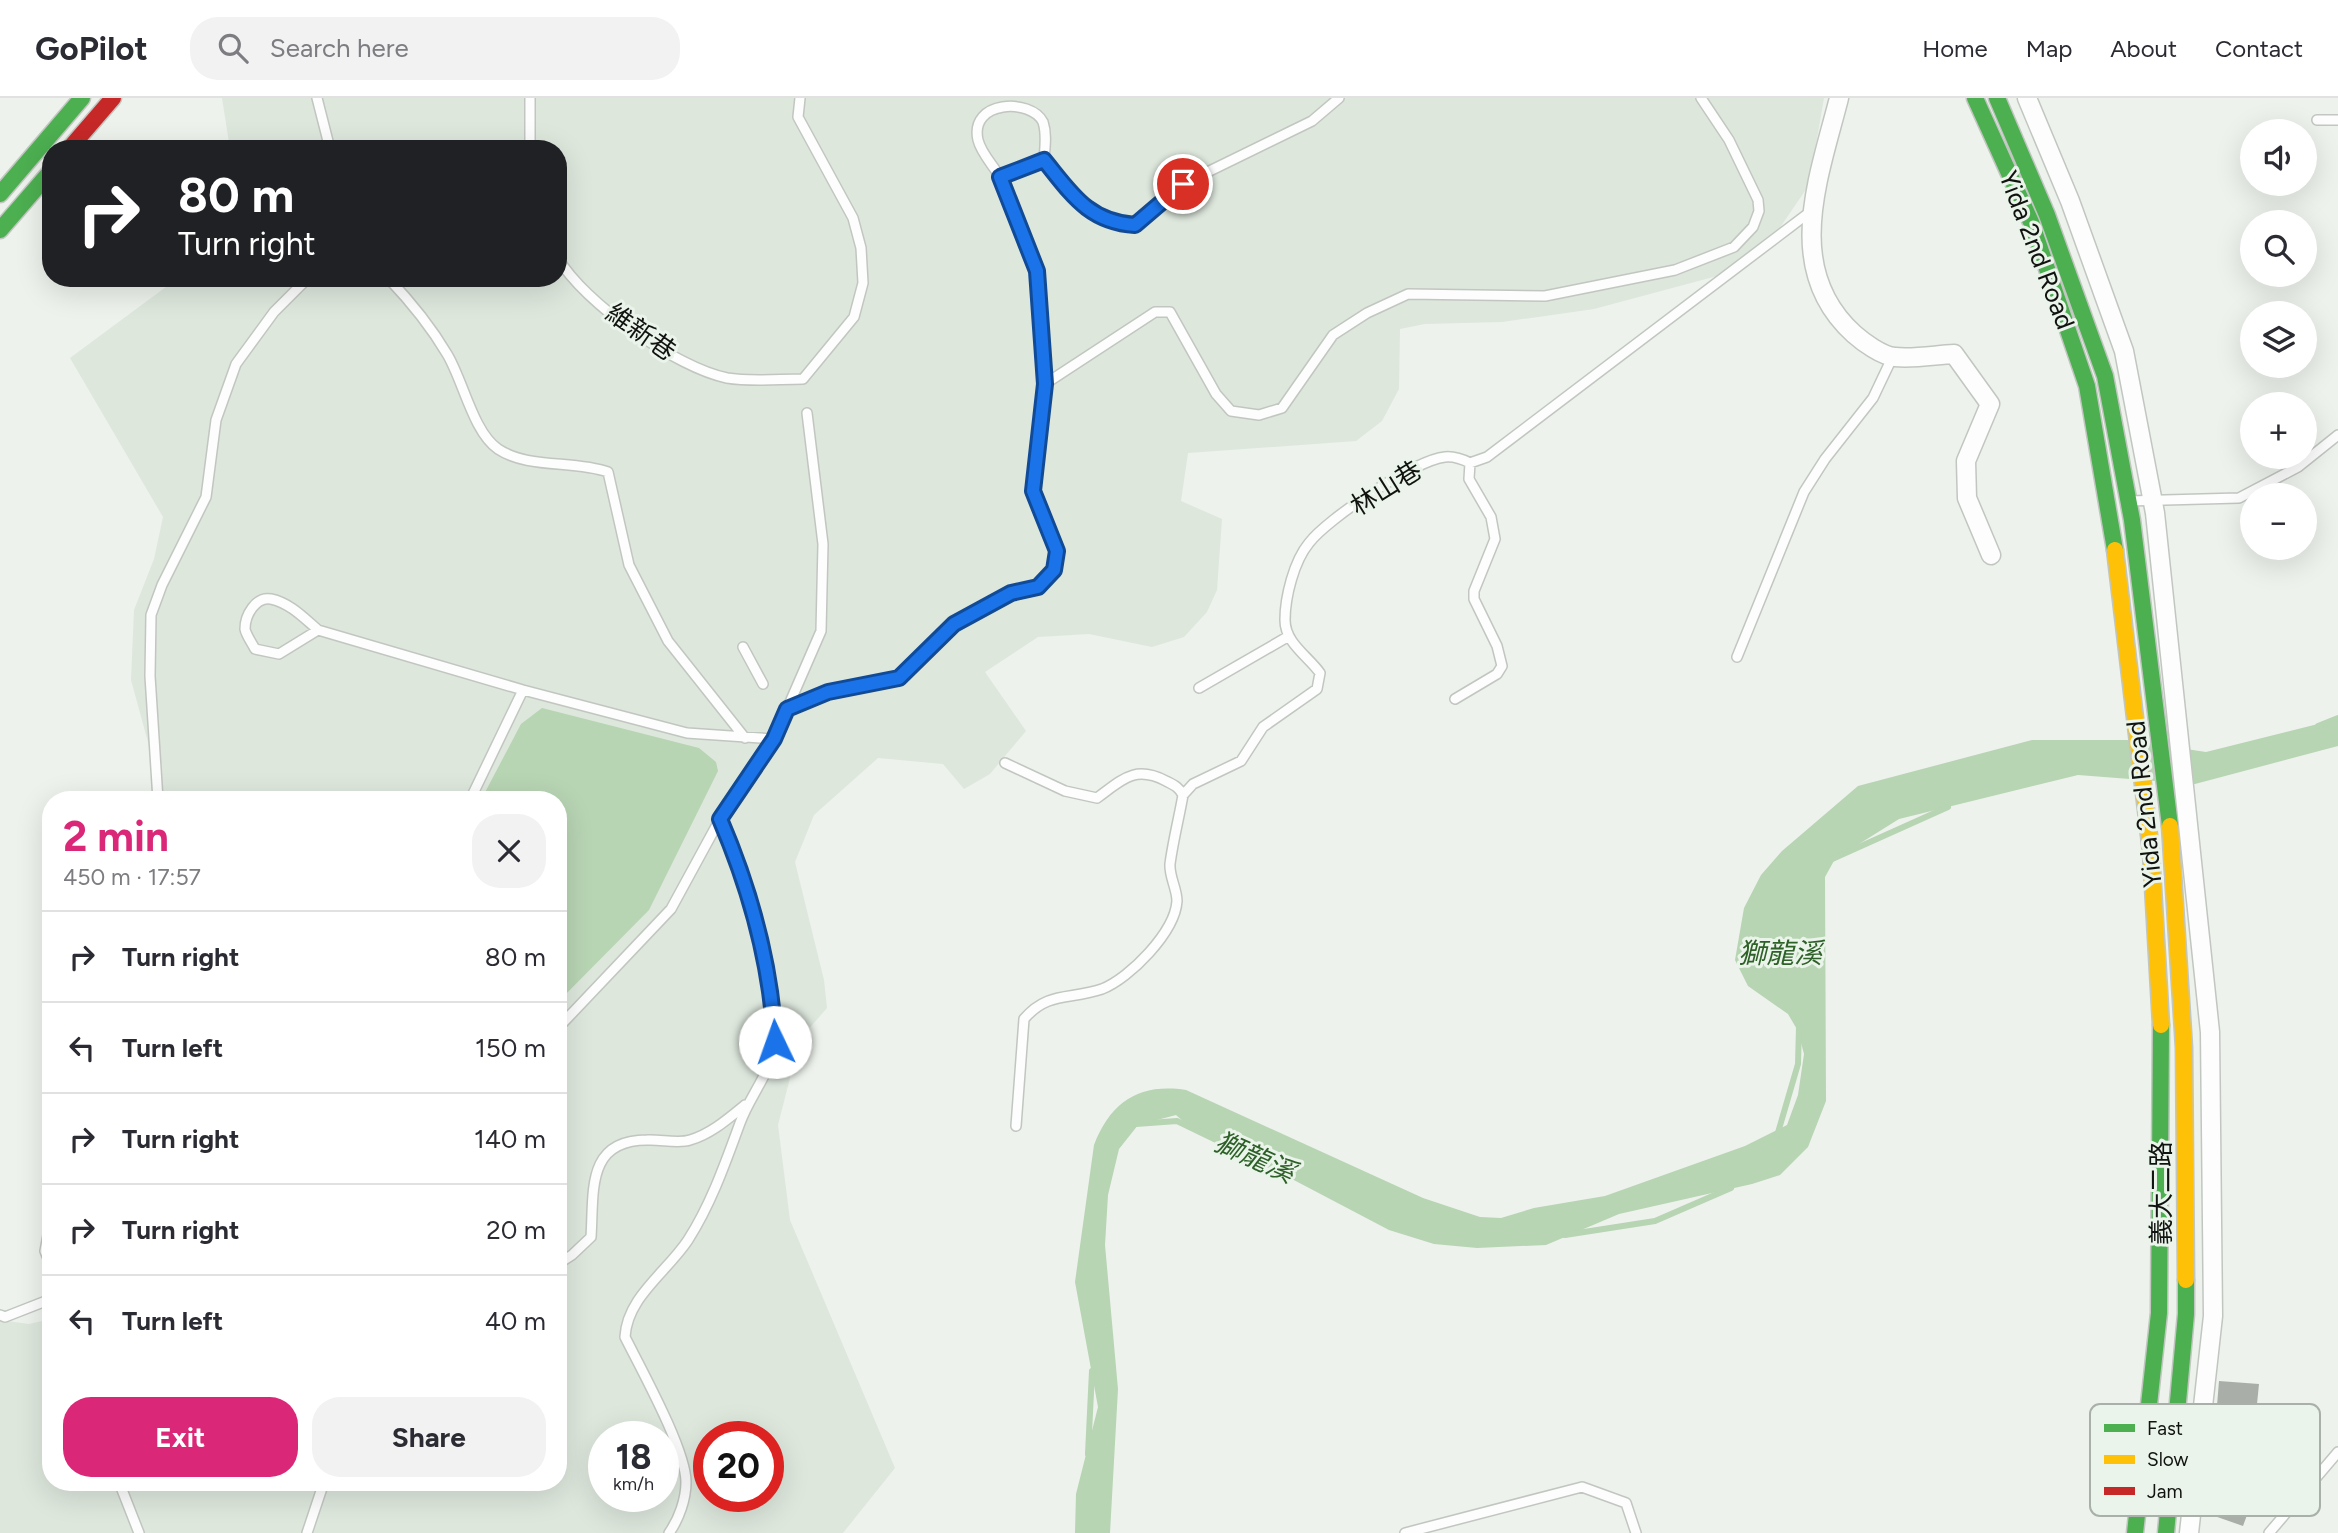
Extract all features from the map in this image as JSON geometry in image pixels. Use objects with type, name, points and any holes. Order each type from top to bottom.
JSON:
[{"type":"street","points":[[46,140],[82,98]]},
{"type":"street","points":[[1839,98],[1811,212],[1815,274],[1831,308],[1859,338],[1892,358],[1954,354],[1990,404],[1966,461],[1967,498],[1992,555]]},
{"type":"street","name":"Yida 2nd Road","points":[[1975,98],[2031,222],[2087,386],[2110,508],[2151,852],[2163,1054],[2160,1313],[2150,1404]]},
{"type":"street","name":"Yida 2nd Road","points":[[1997,98],[2047,215],[2105,376],[2132,520],[2210,1032],[2213,1316],[2203,1404]]},
{"type":"street","name":"Yida 2nd Road","points":[[2027,98],[2070,201],[2124,351],[2154,507],[2182,850]]},
{"type":"street","points":[[76,140],[108,100]]},
{"type":"street","points":[[0,193],[42,144]]},
{"type":"street","points":[[0,230],[42,181]]},
{"type":"street","name":"義大二路","points":[[2178,1404],[2186,1314],[2182,850]]},
{"type":"lane","points":[[317,98],[328,140]]},
{"type":"lane","points":[[530,98],[530,140]]},
{"type":"lane","name":"維新巷","points":[[567,273],[615,316],[673,358],[728,378],[803,379],[854,317],[863,283],[861,248],[853,218],[798,117],[800,98]]},
{"type":"lane","points":[[787,709],[828,692],[899,678],[954,624],[1011,593],[1038,587],[1054,570],[1057,551],[1033,491],[1045,384],[1037,271],[1000,177],[977,138],[977,129],[984,112],[999,101],[1018,99],[1027,102],[1041,115],[1045,134],[1044,160],[1080,206],[1117,224],[1135,225],[1183,184],[1312,121],[1339,98]]},
{"type":"lane","points":[[1045,384],[1155,312],[1170,312],[1216,394],[1231,411],[1259,415],[1282,408],[1334,335],[1367,313],[1408,294],[1545,296],[1675,270],[1734,247],[1753,228],[1759,211],[1758,200],[1730,140],[1701,98]]},
{"type":"lane","points":[[2317,120],[2338,120]]},
{"type":"lane","points":[[1000,177],[1044,160]]},
{"type":"lane","points":[[1455,699],[1497,674],[1502,666],[1497,646],[1474,600],[1474,591],[1495,540],[1491,517],[1469,479],[1471,463],[1487,457],[1811,212]]},
{"type":"lane","points":[[157,791],[150,676],[151,615],[162,585],[206,497],[216,420],[236,364],[274,312],[299,287]]},
{"type":"lane","points":[[396,287],[448,355],[485,436],[498,449],[519,458],[594,467],[608,472],[629,565],[668,640],[746,738]]},
{"type":"lane","points":[[1737,657],[1804,492],[1825,459],[1873,398],[1892,358]]},
{"type":"lane","points":[[567,1019],[671,909],[720,819],[774,739],[821,631],[823,544],[807,413]]},
{"type":"lane","points":[[2110,508],[2128,501],[2154,507],[2239,498],[2298,467],[2338,435]]},
{"type":"lane","name":"林山巷","points":[[1289,636],[1285,620],[1294,573],[1309,542],[1350,508],[1424,462],[1443,457],[1459,457],[1471,463]]},
{"type":"lane","points":[[318,630],[279,654],[255,649],[245,631],[249,612],[259,601],[269,598],[292,607],[318,630],[523,690],[687,733],[774,739]]},
{"type":"lane","points":[[1016,1126],[1024,1019],[1042,1002],[1082,995],[1119,979],[1141,961],[1173,917],[1177,901],[1170,868],[1183,795],[1193,784],[1241,761],[1263,727],[1317,689],[1320,673],[1289,636],[1199,688]]},
{"type":"lane","points":[[743,647],[763,684]]},
{"type":"lane","points":[[474,791],[523,690]]},
{"type":"lane","points":[[1005,763],[1065,791],[1097,798],[1139,772],[1151,773],[1179,788],[1183,795]]},
{"type":"lane","points":[[669,1533],[678,1521],[686,1481],[670,1429],[625,1337],[626,1322],[642,1295],[687,1241],[711,1198],[747,1104],[763,1080],[775,1042],[773,1001],[742,870],[720,819]]},
{"type":"lane","points":[[567,1258],[591,1237],[595,1171],[607,1151],[625,1142],[689,1141],[716,1128],[747,1104]]},
{"type":"lane","points":[[0,1315],[5,1317],[42,1303]]},
{"type":"lane","points":[[2320,1473],[2338,1452]]},
{"type":"lane","points":[[1405,1533],[1582,1487],[1626,1503],[1636,1533]]},
{"type":"lane","points":[[123,1491],[139,1533]]},
{"type":"lane","points":[[307,1533],[321,1491]]},
{"type":"lane","points":[[2269,1533],[2283,1516]]},
{"type":"shaded area","points":[[222,98],[1824,98],[1809,185],[1777,232],[1717,276],[1594,309],[1502,322],[1425,324],[1400,329],[1399,389],[1382,421],[1356,441],[1188,453],[1181,501],[1222,519],[1217,590],[1207,612],[1184,637],[1152,647],[1089,634],[1038,637],[985,672],[1026,731],[990,774],[964,789],[943,764],[878,758],[814,815],[795,862],[824,980],[827,1008],[800,1039],[778,1125],[790,1220],[895,1468],[843,1533],[0,1533],[0,1320],[29,1324],[42,1321],[42,1491],[567,1491],[567,791],[152,791],[151,753],[131,680],[134,610],[154,559],[163,517],[70,358],[166,287],[567,287],[567,140],[229,140]]},
{"type":"water","points":[[542,708],[699,748],[716,762],[718,771],[649,910],[567,993],[567,791],[486,791],[521,724]]},
{"type":"water","name":"獅龍溪","points":[[2338,719],[2338,746],[2195,784],[2078,775],[1899,819],[1835,859],[1825,877],[1826,1101],[1808,1147],[1780,1175],[1752,1184],[1619,1214],[1546,1245],[1477,1248],[1434,1244],[1389,1230],[1185,1123],[1176,1115],[1138,1125],[1119,1149],[1108,1195],[1105,1245],[1118,1389],[1110,1533],[1075,1533],[1076,1494],[1098,1407],[1075,1282],[1094,1145],[1109,1117],[1129,1098],[1155,1089],[1186,1090],[1423,1198],[1480,1217],[1501,1218],[1534,1208],[1605,1196],[1745,1146],[1787,1125],[1798,1095],[1804,1054],[1798,1031],[1788,1014],[1748,986],[1735,960],[1744,908],[1761,875],[1782,851],[1858,786],[2032,740],[2127,740],[2206,752]]},
{"type":"building","points":[[2219,1381],[2259,1384],[2257,1404],[2217,1404]]},
{"type":"building","points":[[2214,1516],[2247,1516],[2243,1526]]},
{"type":"waterway","name":"獅龍溪","points":[[2318,726],[2338,718]]},
{"type":"waterway","name":"獅龍溪","points":[[1830,860],[1948,807]]},
{"type":"waterway","name":"獅龍溪","points":[[1777,1136],[1798,1064],[1799,1027]]},
{"type":"waterway","name":"獅龍溪","points":[[1136,1124],[1177,1121],[1272,1167]]},
{"type":"waterway","name":"獅龍溪","points":[[1565,1235],[1655,1221],[1731,1188]]},
{"type":"waterway","name":"獅龍溪","points":[[1088,1454],[1092,1371]]},
{"type":"traffic: fast","points":[[46,140],[82,98]]},
{"type":"traffic: fast","points":[[1975,98],[2031,222],[2087,386],[2115,550]]},
{"type":"traffic: fast","points":[[1997,98],[2047,215],[2105,376],[2132,520],[2170,826]]},
{"type":"traffic: fast","points":[[0,194],[42,145]]},
{"type":"traffic: fast","points":[[0,230],[42,181]]},
{"type":"traffic: fast","points":[[2149,1404],[2159,1313],[2161,1025]]},
{"type":"traffic: fast","points":[[2178,1404],[2186,1314],[2186,1280]]},
{"type":"traffic: fast","points":[[2135,1533],[2137,1516]]},
{"type":"traffic: fast","points":[[2166,1533],[2168,1516]]},
{"type":"traffic: slow","points":[[2115,550],[2151,852],[2161,1025]]},
{"type":"traffic: slow","points":[[2170,826],[2184,1048],[2186,1280]]},
{"type":"traffic: jam","points":[[77,140],[113,98]]},
{"type":"route","points":[[775,1042],[773,1001],[742,870],[720,819],[774,739],[787,709],[828,692],[899,678],[954,624],[1011,593],[1038,587],[1054,570],[1057,551],[1033,491],[1045,384],[1037,271],[1000,177],[1044,160],[1080,206],[1117,224],[1135,225],[1183,184]]}]
